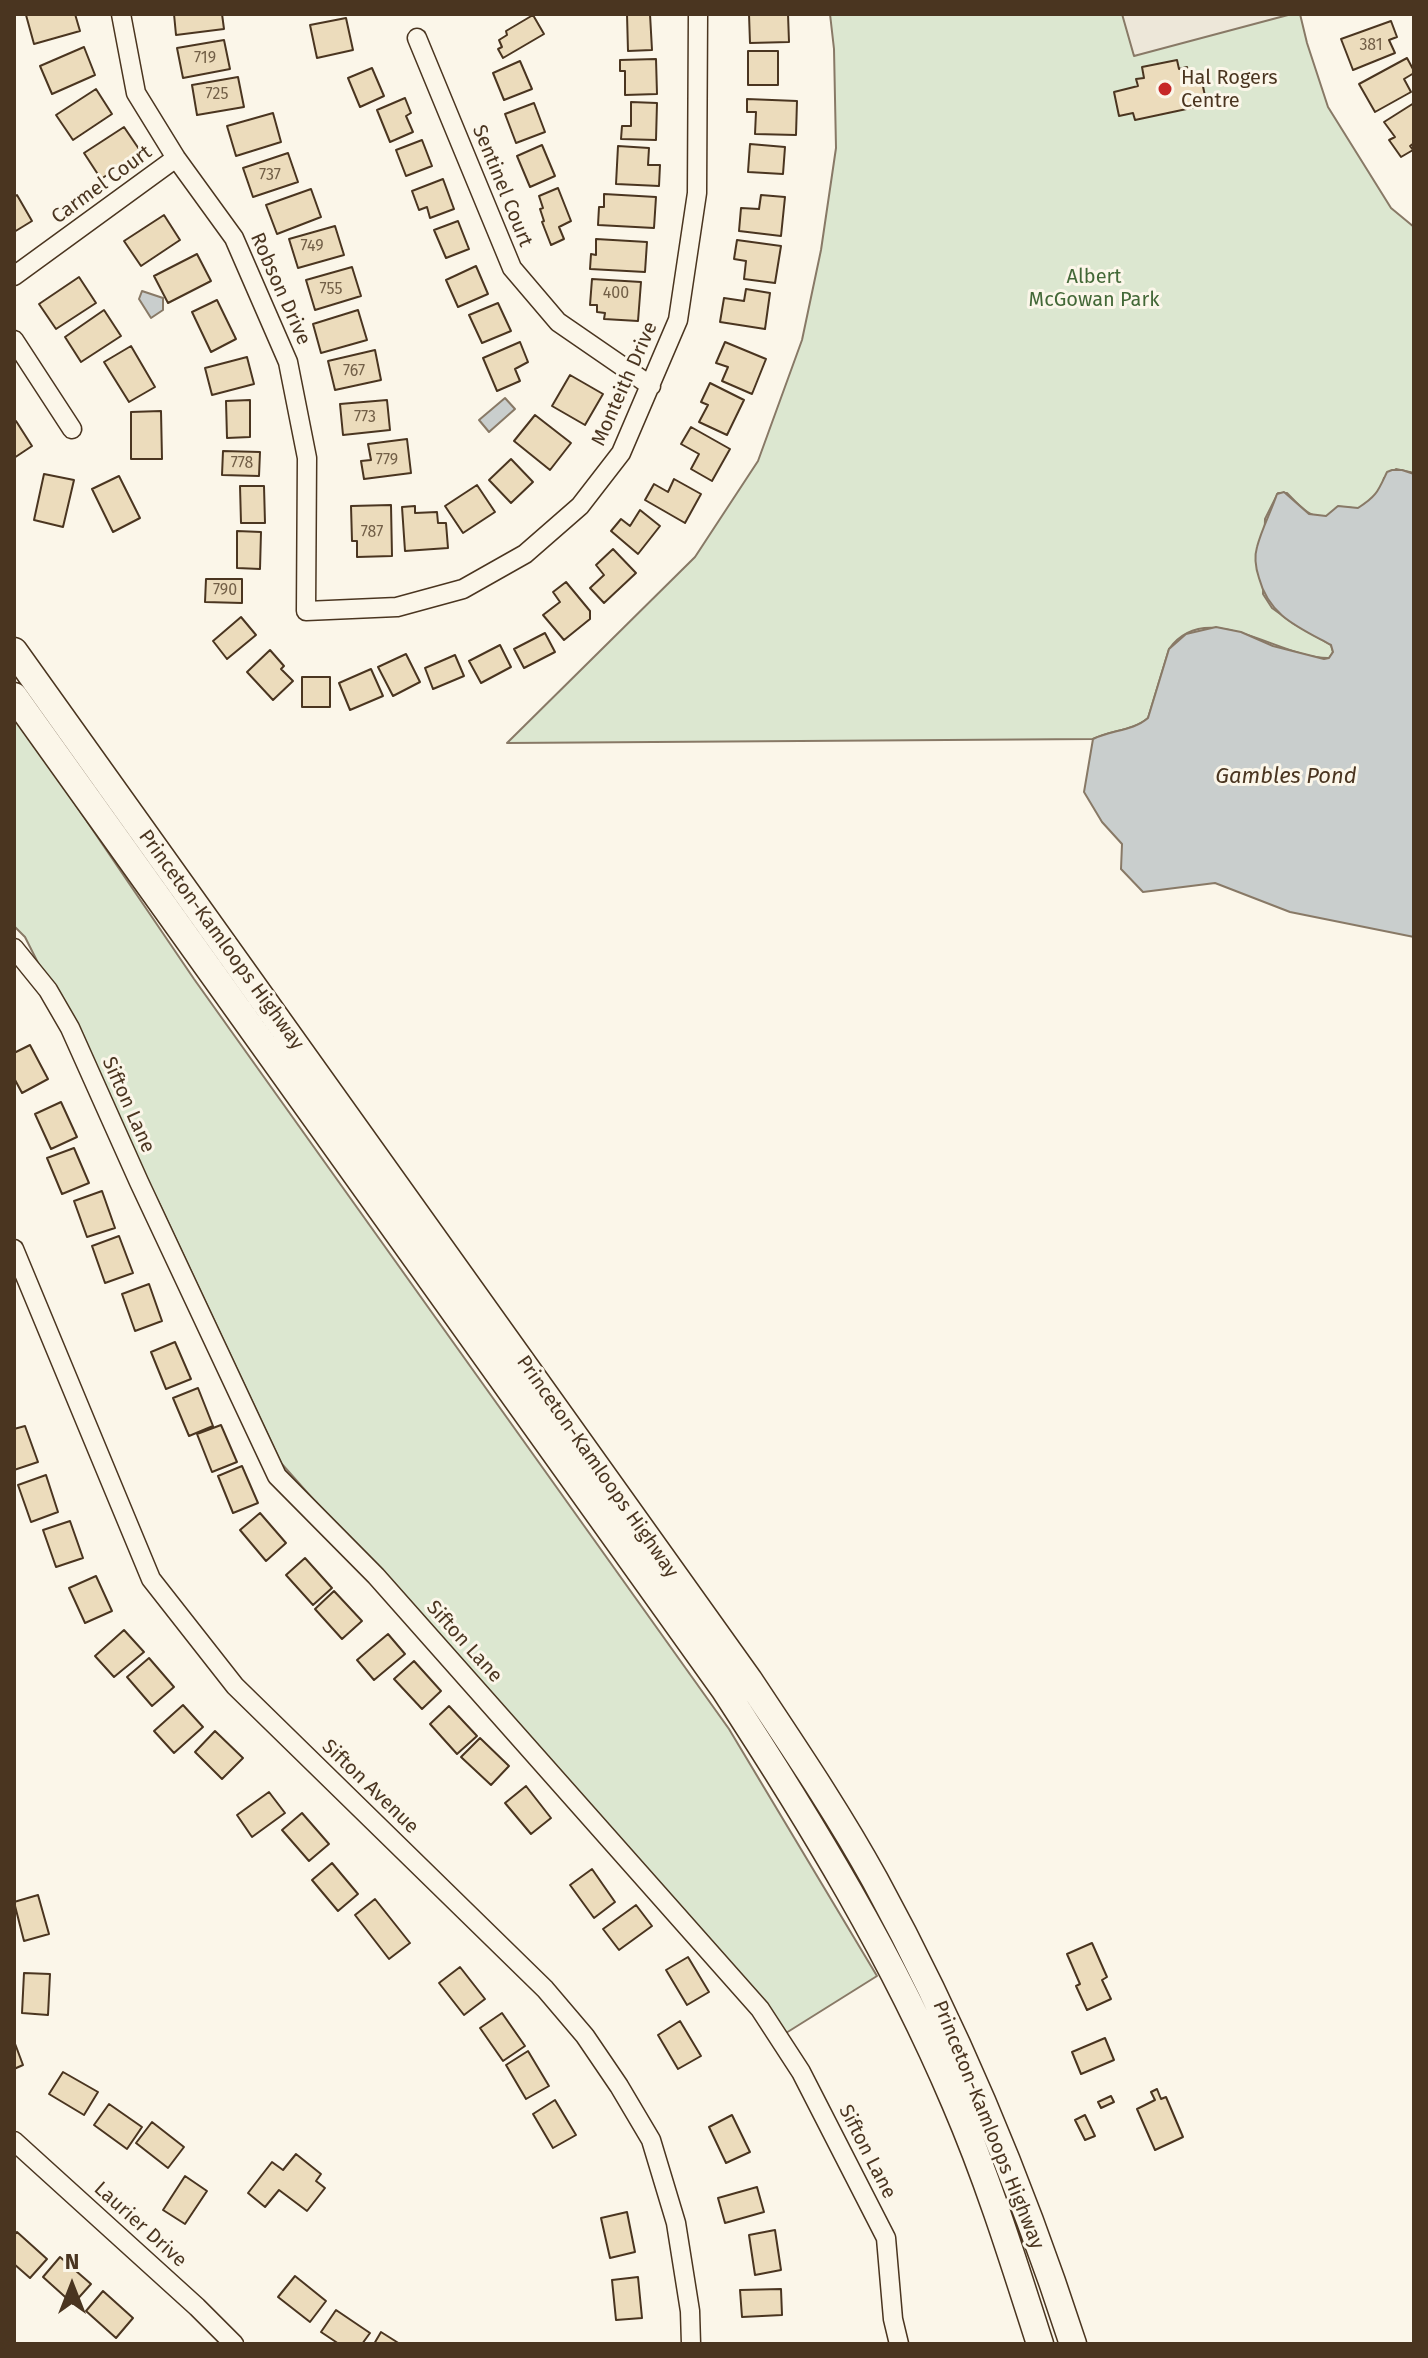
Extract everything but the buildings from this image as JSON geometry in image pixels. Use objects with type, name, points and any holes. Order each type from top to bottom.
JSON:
[{"type":"main road","name":"Princeton-Kamloops Highway","points":[[14,651],[730,1654],[811,1774],[874,1879],[938,2000],[1009,2167],[1073,2344]]},
{"type":"main road","name":"Princeton-Kamloops Highway","points":[[14,696],[724,1689],[789,1787],[852,1895],[955,2102],[986,2179],[1040,2344]]},
{"type":"street","name":"Robson Drive","points":[[121,14],[136,93],[176,158],[234,238],[288,362],[307,458],[306,611]]},
{"type":"street","name":"Monteith Drive","points":[[306,611],[397,607],[463,589],[525,554],[580,506],[621,453],[678,320],[697,193],[698,14]]},
{"type":"street","name":"Sentinel Court","points":[[417,38],[512,268],[558,322],[651,386]]},
{"type":"street","name":"Carmel Court","points":[[14,276],[176,158]]},
{"type":"street","points":[[14,340],[72,429]]},
{"type":"street","name":"Sifton Lane","points":[[14,948],[48,990],[70,1028],[277,1476],[376,1576],[774,2028],[801,2072],[886,2238],[893,2319],[899,2344]]},
{"type":"street","name":"Sifton Avenue","points":[[14,1249],[151,1579],[235,1686],[545,1989],[585,2036],[619,2086],[651,2140],[676,2223],[690,2311],[691,2344]]},
{"type":"street","name":"Laurier Drive","points":[[14,2141],[234,2344]]},
{"type":"green space","name":"Albert McGowan Park","points":[[830,14],[1300,14],[1328,107],[1391,208],[1414,227],[1414,473],[1396,469],[1384,478],[1378,492],[1367,504],[1358,508],[1337,507],[1322,517],[1305,510],[1287,493],[1278,493],[1265,519],[1263,594],[1272,608],[1331,645],[1333,652],[1329,658],[1310,656],[1223,629],[1203,628],[1185,634],[1169,649],[1148,718],[1136,726],[1093,739],[507,743],[695,557],[758,461],[802,340],[821,250],[836,148],[834,49]]},
{"type":"green space","points":[[14,714],[194,979],[729,1729],[877,1976],[786,2033],[281,1463],[160,1205],[25,937],[14,926]]},
{"type":"shaded area","points":[[1122,14],[1288,14],[1288,15],[1134,56]]},
{"type":"water","points":[[142,291],[163,298],[163,310],[151,318],[139,299]]},
{"type":"water","points":[[505,398],[515,409],[489,432],[479,420]]},
{"type":"water","name":"Gambles Pond","points":[[1387,472],[1414,474],[1414,937],[1290,912],[1215,883],[1143,892],[1121,869],[1122,844],[1102,822],[1084,792],[1093,739],[1136,726],[1148,718],[1169,649],[1186,634],[1216,627],[1241,632],[1273,646],[1329,658],[1333,652],[1331,645],[1286,619],[1270,602],[1256,567],[1259,540],[1277,494],[1284,492],[1309,514],[1326,516],[1338,506],[1358,508],[1364,504],[1376,493]]},
{"type":"place","name":"Hal Rogers Centre","points":[[1165,89]]}]
